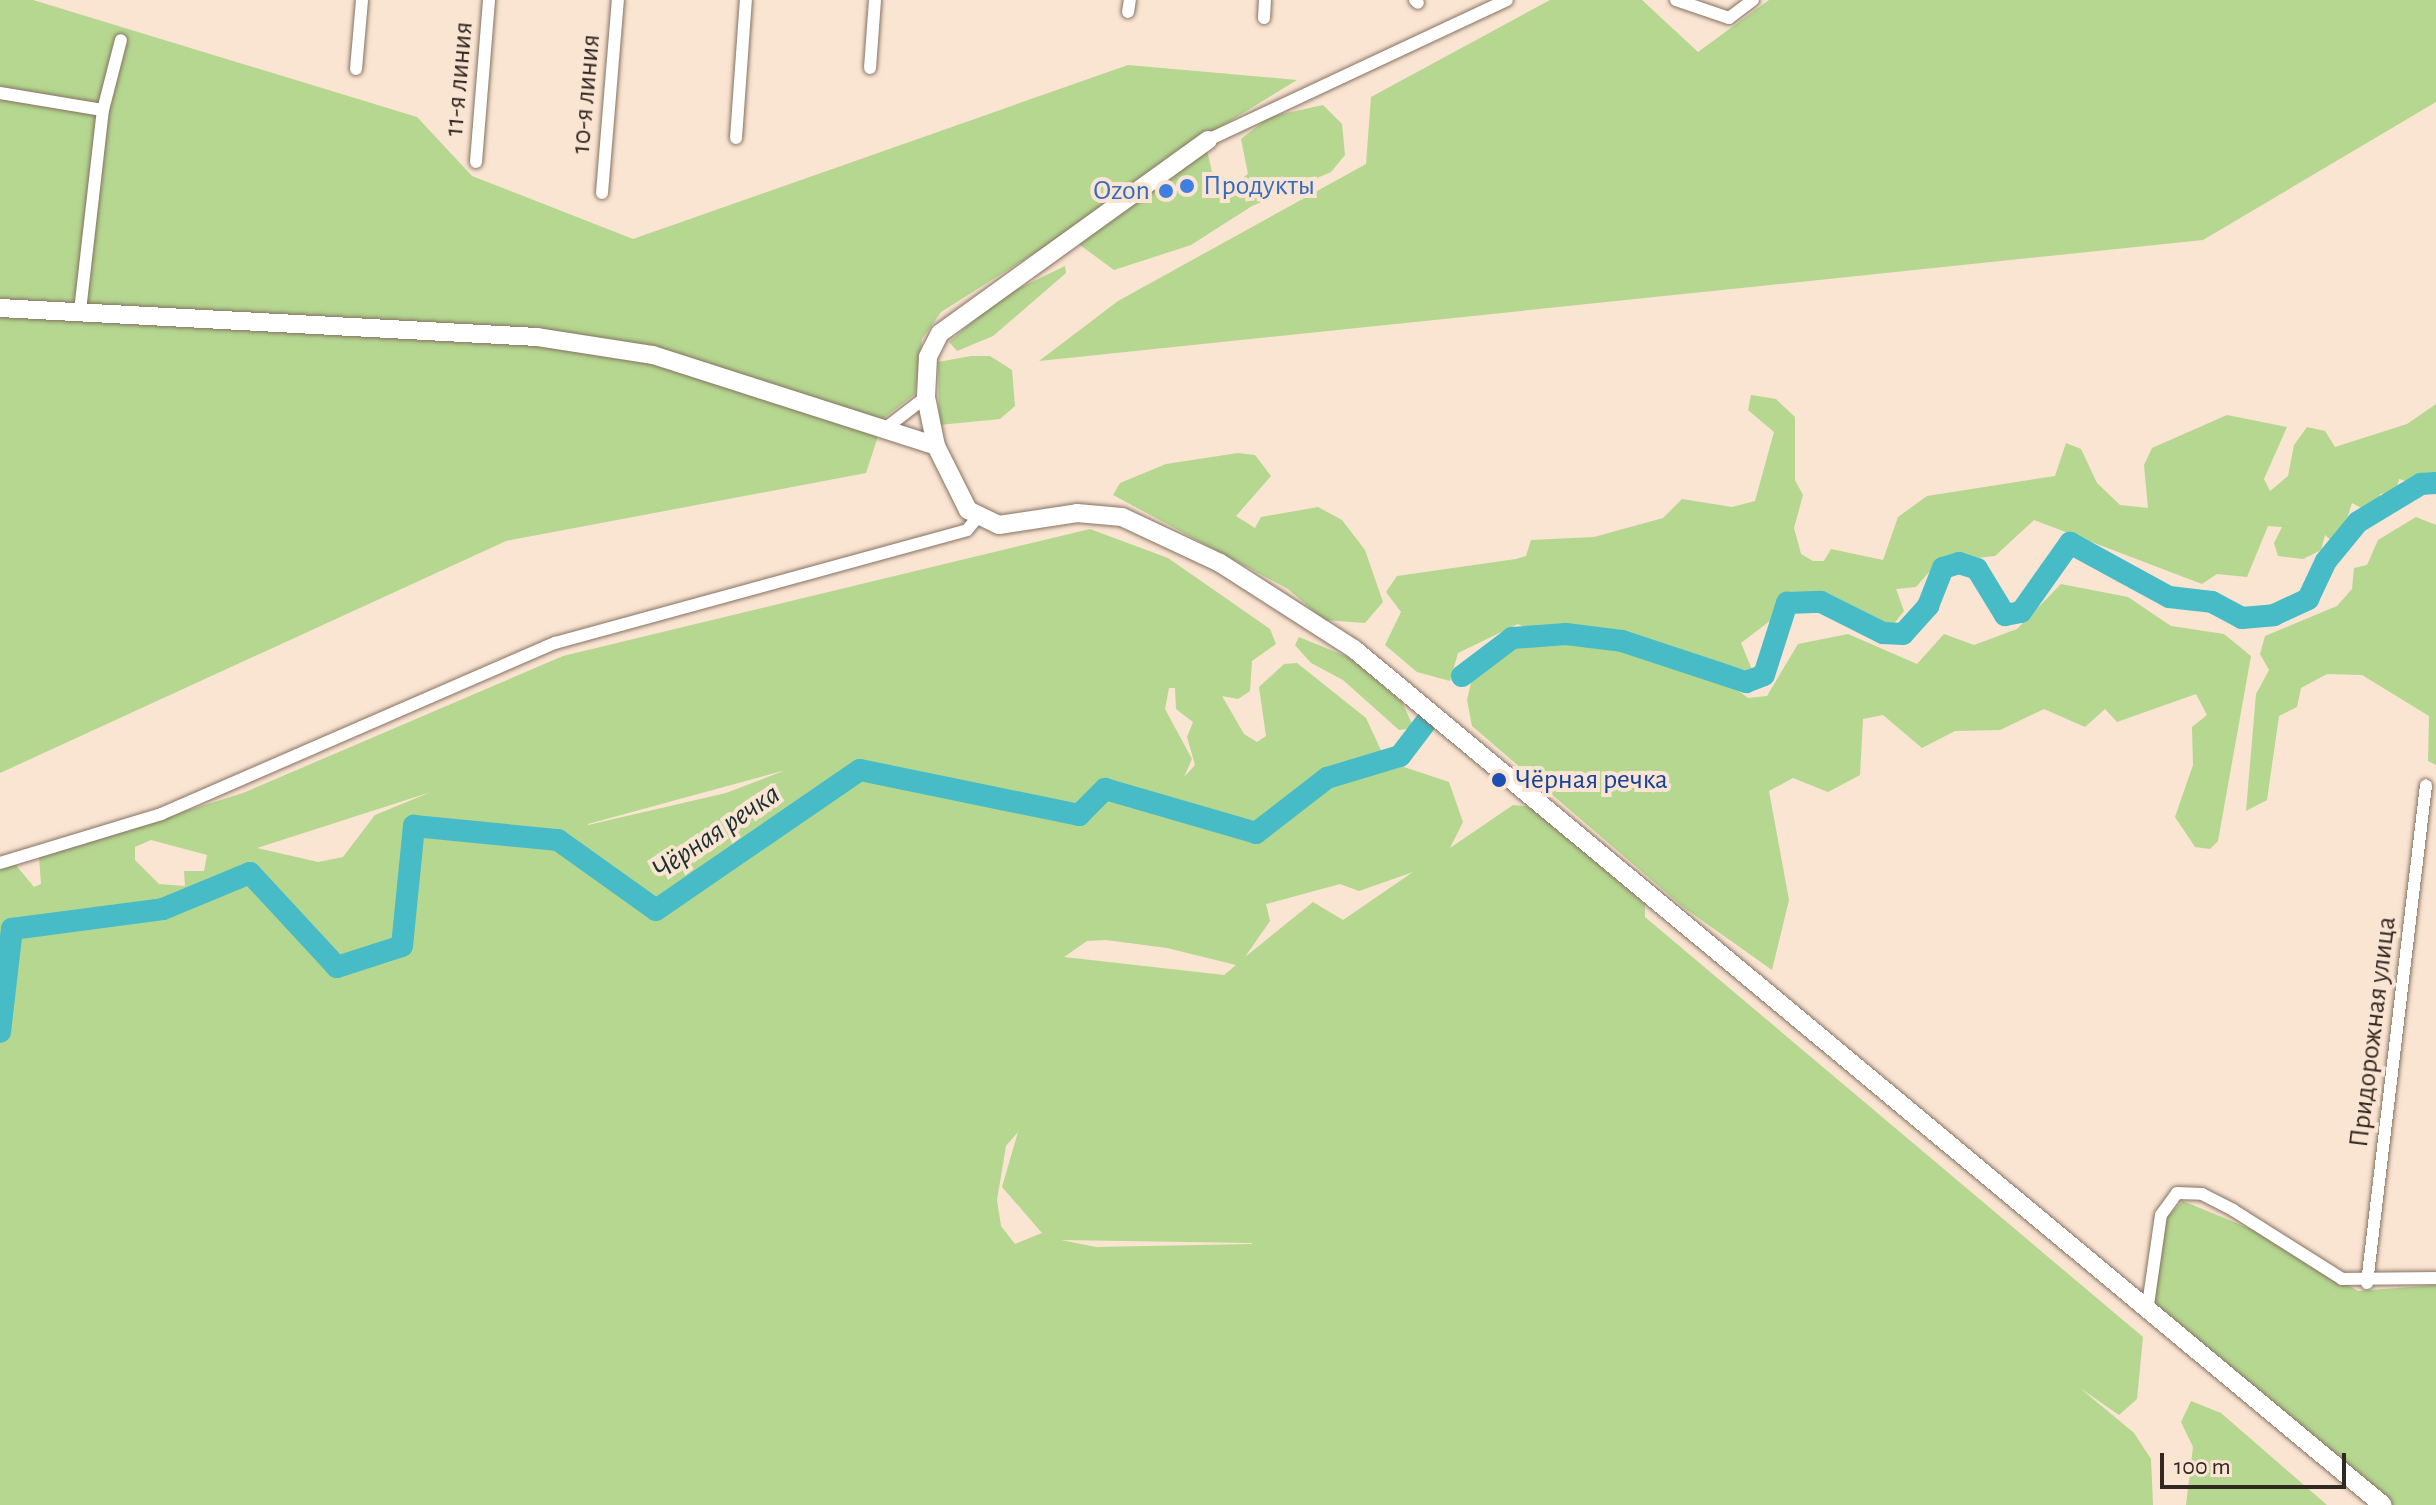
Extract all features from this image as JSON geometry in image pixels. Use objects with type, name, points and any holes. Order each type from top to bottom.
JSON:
[{"type":"street","points":[[356,69],[362,0]]},
{"type":"street","name":"11-я линия","points":[[476,162],[489,0]]},
{"type":"street","name":"10-я линия","points":[[602,193],[618,0]]},
{"type":"street","points":[[736,138],[746,0]]},
{"type":"street","points":[[870,68],[875,0]]},
{"type":"street","points":[[1264,18],[1265,0]]},
{"type":"street","points":[[1507,0],[1208,140],[1044,263],[949,322],[928,357],[926,397],[936,446],[961,500],[978,517],[999,525],[1077,513],[1122,517],[1290,604],[1416,697],[2147,1313],[2383,1505]]},
{"type":"street","points":[[1676,0],[1729,18],[1753,0]]},
{"type":"street","points":[[80,311],[103,110],[121,40]]},
{"type":"street","points":[[0,93],[103,110]]},
{"type":"street","points":[[0,308],[537,337],[653,355],[887,427],[936,446]]},
{"type":"street","points":[[887,427],[926,397]]},
{"type":"street","points":[[0,863],[161,814],[555,643],[967,530],[978,517]]},
{"type":"street","name":"Придорожная улица","points":[[2367,1283],[2426,785]]},
{"type":"street","points":[[2147,1313],[2161,1215],[2177,1193],[2202,1194],[2342,1279],[2367,1283],[2436,1278]]},
{"type":"green space","points":[[0,0],[33,0],[417,117],[472,176],[633,239],[1128,65],[1297,80],[1204,137],[1215,185],[1224,191],[1248,174],[1241,139],[1269,117],[1323,105],[1342,124],[1345,155],[1331,172],[1252,206],[1191,245],[1114,270],[1065,234],[941,312],[922,339],[915,394],[884,418],[866,473],[506,541],[0,773]]},
{"type":"green space","points":[[1550,0],[1642,0],[1698,52],[1769,0],[2436,0],[2436,102],[2203,240],[1039,361],[1118,301],[1366,164],[1371,97]]},
{"type":"green space","points":[[1065,266],[1066,273],[993,336],[957,351],[949,342],[1003,296]]},
{"type":"green space","points":[[990,356],[1012,370],[1015,406],[1000,419],[939,425],[938,362]]},
{"type":"green space","points":[[1751,395],[1776,399],[1795,417],[1795,480],[1803,495],[1794,528],[1801,554],[1813,561],[1824,561],[1831,549],[1883,560],[1898,517],[1927,496],[2055,476],[2066,443],[2081,449],[2097,483],[2120,505],[2148,508],[2144,465],[2152,448],[2227,415],[2287,427],[2264,479],[2270,491],[2288,476],[2294,445],[2307,427],[2325,431],[2335,447],[2407,424],[2436,404],[2436,476],[2420,485],[2399,479],[2396,492],[2380,494],[2376,516],[2352,503],[2342,534],[2333,542],[2325,535],[2321,550],[2303,559],[2278,556],[2274,543],[2282,527],[2268,526],[2247,577],[2217,574],[2202,584],[2034,520],[1995,556],[1938,562],[1916,587],[1896,589],[1904,611],[1892,626],[1794,593],[1787,608],[1741,643],[1753,672],[1724,664],[1727,682],[1748,698],[1767,696],[1798,644],[1848,634],[1917,664],[1944,634],[1974,645],[2017,629],[2061,584],[2128,597],[2171,626],[2224,634],[2251,656],[2218,841],[2210,849],[2195,847],[2175,817],[2193,765],[2192,727],[2207,715],[2196,694],[2117,722],[2105,709],[2085,727],[2044,709],[2000,730],[1955,731],[1922,748],[1883,715],[1863,719],[1860,775],[1828,792],[1793,778],[1769,791],[1789,900],[1772,970],[1683,907],[1472,726],[1467,700],[1474,670],[1490,649],[1534,637],[1529,630],[1518,624],[1458,653],[1450,681],[1417,672],[1385,645],[1401,612],[1386,592],[1397,576],[1516,559],[1526,556],[1531,540],[1594,537],[1663,518],[1682,499],[1732,507],[1755,501],[1774,432],[1748,410]]},
{"type":"green space","points":[[1238,453],[1255,455],[1271,476],[1236,516],[1255,528],[1261,517],[1318,507],[1342,520],[1365,550],[1383,602],[1365,623],[1324,620],[1288,589],[1113,495],[1120,483],[1166,464]]},
{"type":"green space","points":[[2416,517],[2436,525],[2436,765],[2428,761],[2429,716],[2362,675],[2327,674],[2301,688],[2297,707],[2279,716],[2267,800],[2246,811],[2256,694],[2269,670],[2260,654],[2265,636],[2337,606],[2352,589],[2354,568],[2367,565],[2378,540]]},
{"type":"green space","points":[[1090,529],[1168,558],[1270,629],[1276,644],[1252,661],[1250,691],[1238,699],[1222,696],[1244,734],[1257,742],[1266,736],[1259,687],[1284,664],[1297,663],[1366,718],[1386,761],[1449,782],[1463,822],[1450,848],[1513,805],[1532,807],[1645,904],[1645,917],[2143,1337],[2137,1399],[2119,1415],[2080,1388],[2134,1433],[2151,1459],[2153,1505],[0,1505],[0,868],[15,864],[34,887],[41,884],[39,857],[243,793],[563,656]],"holes":[[[1169,688],[1175,688],[1176,709],[1193,722],[1187,737],[1195,765],[1184,777],[1192,759],[1165,709]],[[786,770],[726,793],[588,824]],[[431,792],[375,815],[343,857],[318,862],[257,848]],[[151,840],[207,855],[204,871],[184,871],[185,886],[159,884],[135,860],[135,847]],[[1413,872],[1343,920],[1313,902],[1245,957],[1270,921],[1266,904],[1340,884],[1359,891]],[[1106,940],[1167,948],[1236,965],[1224,975],[1064,957],[1087,941]],[[1018,1132],[1002,1187],[1042,1233],[1015,1244],[1001,1226],[997,1200],[1006,1146]],[[1061,1240],[1252,1243],[1096,1247]]]},
{"type":"green space","points":[[1299,637],[1350,658],[1402,702],[1414,728],[1399,730],[1343,680],[1311,663],[1295,645]]},
{"type":"green space","points":[[2183,1201],[2253,1230],[2358,1291],[2436,1285],[2436,1505],[2387,1505],[2158,1322],[2153,1299],[2166,1218]]},
{"type":"green space","points":[[2191,1401],[2221,1413],[2327,1505],[2186,1505],[2193,1447],[2181,1422]]},
{"type":"waterway","name":"Чёрная речка","points":[[1462,676],[1512,638],[1566,634],[1622,641],[1746,682],[1764,675],[1787,603],[1821,602],[1883,633],[1903,634],[1928,606],[1943,568],[1959,563],[1977,569],[2005,615],[2021,612],[2070,543],[2169,597],[2212,602],[2242,618],[2274,615],[2308,599],[2326,561],[2358,522],[2421,484],[2436,483]]},
{"type":"waterway","name":"Чёрная речка","points":[[0,1032],[12,929],[163,909],[250,873],[337,967],[402,946],[414,826],[558,840],[656,910],[860,770],[1079,815],[1105,789],[1256,833],[1327,778],[1400,756],[1429,718]]},
{"type":"place","name":"Продукты","points":[[1187,186]]},
{"type":"place","name":"Ozon","points":[[1166,191]]},
{"type":"place","name":"Чёрная речка","points":[[1499,780]]}]
